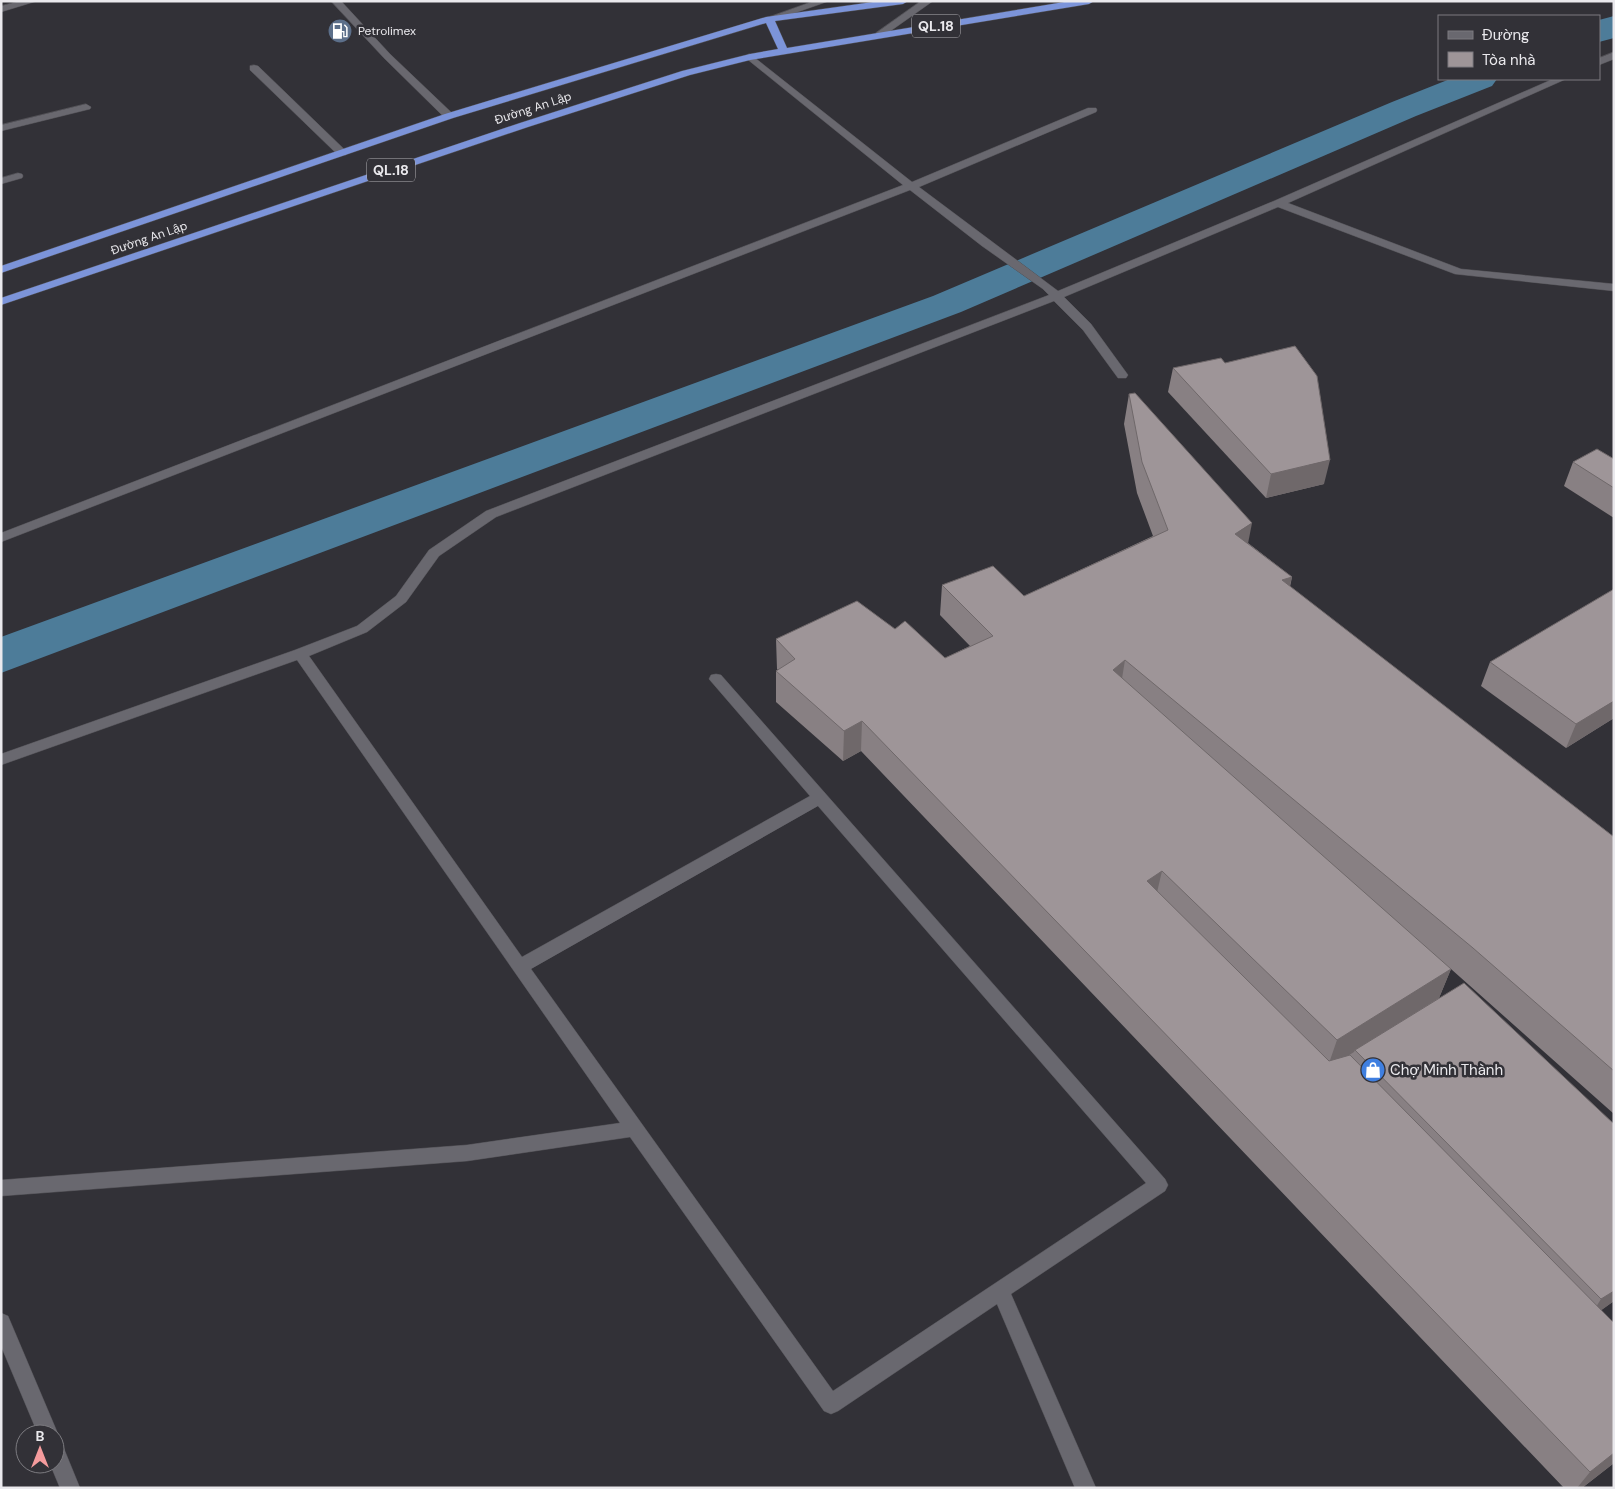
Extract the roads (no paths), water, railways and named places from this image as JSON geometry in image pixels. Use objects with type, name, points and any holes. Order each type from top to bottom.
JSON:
[{"type":"highway","name":"Đường An Lập","points":[[1,270],[449,116],[769,19],[903,1]]},
{"type":"highway","name":"Đường An Lập","points":[[1,302],[524,125],[686,73],[750,57],[1089,1]]},
{"type":"highway","points":[[769,19],[784,51]]},
{"type":"street","points":[[1,9],[32,1]]},
{"type":"street","points":[[336,1],[386,56],[449,116]]},
{"type":"street","points":[[769,19],[824,1]]},
{"type":"street","points":[[879,35],[928,1]]},
{"type":"street","points":[[1600,62],[1614,56]]},
{"type":"street","points":[[750,57],[911,186],[986,244],[1052,291],[1087,327],[1122,375]]},
{"type":"street","points":[[254,68],[342,153]]},
{"type":"street","points":[[1,760],[300,654],[362,629],[401,599],[434,552],[491,514],[1278,203],[1559,80]]},
{"type":"street","points":[[1,128],[86,107]]},
{"type":"street","points":[[1,538],[911,186],[1092,110]]},
{"type":"street","points":[[1,181],[18,176]]},
{"type":"street","points":[[1278,203],[1459,272],[1614,288]]},
{"type":"street","points":[[300,654],[634,1129],[831,1404],[1159,1185],[716,679]]},
{"type":"street","points":[[521,966],[819,798]]},
{"type":"street","points":[[1,1188],[467,1153],[634,1129]]},
{"type":"street","points":[[1000,1290],[1086,1488]]},
{"type":"street","points":[[1,1322],[44,1424]]},
{"type":"street","points":[[64,1474],[70,1488]]},
{"type":"waterway","points":[[1600,32],[1614,26]]},
{"type":"waterway","points":[[1,656],[947,304],[1404,109],[1477,80]]},
{"type":"place","name":"Petrolimex","points":[[340,31]]},
{"type":"place","name":"Chợ Minh Thành","points":[[1373,1070]]}]
